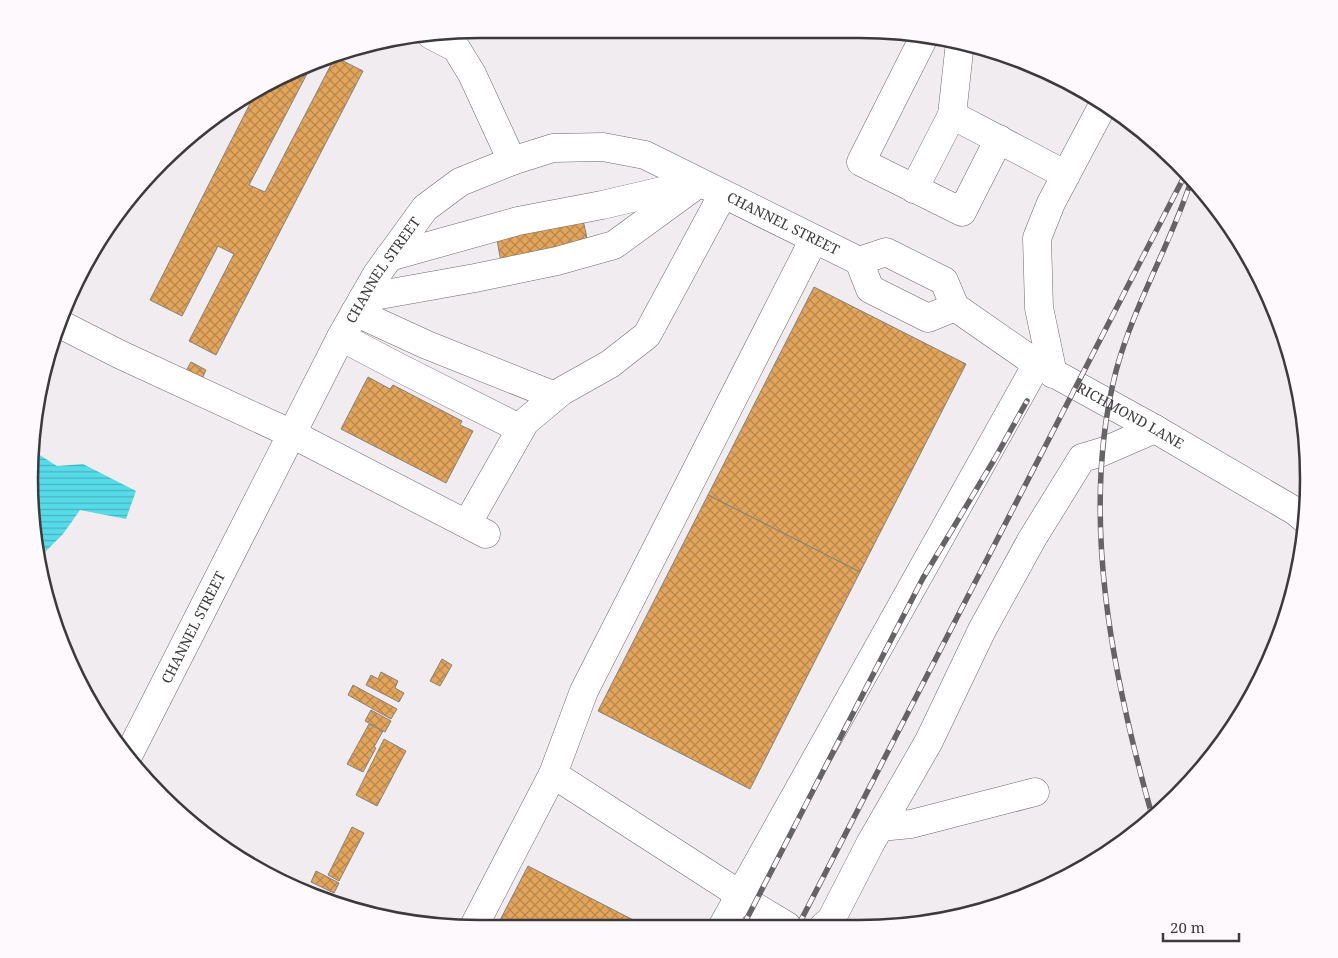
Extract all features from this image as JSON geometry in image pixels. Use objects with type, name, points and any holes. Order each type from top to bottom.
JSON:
[{"type":"street","points":[[439,39],[456,48],[472,74],[512,161]]},
{"type":"street","points":[[922,42],[861,162],[962,212],[999,139]]},
{"type":"street","points":[[914,189],[952,115],[959,50]]},
{"type":"street","points":[[726,920],[1045,369],[1039,308],[1037,238],[1051,203],[1100,110]]},
{"type":"street","points":[[952,115],[1066,175]]},
{"type":"street","name":"CHANNEL STREET","points":[[131,750],[359,305],[389,257],[425,208],[460,182],[512,161],[553,148],[603,147],[645,155],[859,261]]},
{"type":"street","points":[[65,327],[121,356],[292,434],[476,529],[525,422],[555,396],[610,364],[647,335],[690,256],[711,189]]},
{"type":"street","points":[[389,257],[518,221],[602,205],[711,189]]},
{"type":"street","points":[[359,305],[557,261],[614,245],[711,189]]},
{"type":"street","points":[[477,920],[553,774],[584,691],[814,239]]},
{"type":"street","points":[[886,252],[944,281],[955,307],[928,318],[870,289],[859,261],[886,252]]},
{"type":"street","points":[[359,305],[427,345],[555,396]]},
{"type":"street","name":"RICHMOND LANE","points":[[955,307],[1045,369],[1155,429],[1299,515]]},
{"type":"street","points":[[341,337],[521,429]]},
{"type":"street","points":[[832,920],[880,827],[929,741],[991,613],[1032,539],[1082,458],[1102,452],[1155,429]]},
{"type":"street","points":[[553,774],[777,920]]},
{"type":"street","points":[[880,827],[911,824],[1035,792]]},
{"type":"water","points":[[38,454],[57,466],[83,464],[136,491],[126,519],[80,510],[63,534],[44,553],[38,508]]},
{"type":"building","points":[[341,60],[363,71],[216,355],[189,341],[234,254],[218,246],[182,316],[150,300],[251,101],[308,72],[249,185],[265,192],[332,63]]},
{"type":"building","points":[[582,215],[588,243],[501,262],[496,234]]},
{"type":"building","points":[[814,287],[966,364],[860,572],[708,495]]},
{"type":"building","points":[[191,362],[206,370],[202,379],[186,371]]},
{"type":"building","points":[[368,377],[390,389],[393,385],[462,421],[460,425],[473,431],[446,483],[341,429]]},
{"type":"building","points":[[708,495],[860,572],[750,789],[598,711]]},
{"type":"building","points":[[442,659],[452,665],[440,686],[430,681]]},
{"type":"building","points":[[381,672],[398,681],[395,688],[404,693],[399,702],[366,685],[371,675],[378,679]]},
{"type":"building","points":[[353,685],[397,709],[391,719],[348,695]]},
{"type":"building","points":[[371,710],[391,721],[385,732],[365,721]]},
{"type":"building","points":[[369,724],[383,731],[363,772],[347,764]]},
{"type":"building","points":[[384,739],[406,751],[377,806],[356,795]]},
{"type":"building","points":[[352,827],[364,833],[339,881],[328,875]]},
{"type":"building","points":[[528,866],[633,920],[500,920]]},
{"type":"building","points":[[316,871],[339,883],[334,893],[311,882]]},
{"type":"railway","points":[[801,920],[1183,179]]},
{"type":"railway","points":[[1151,810],[1125,710],[1114,654],[1101,539],[1101,482],[1105,426],[1116,371],[1142,298],[1174,227],[1189,186]]},
{"type":"railway","points":[[746,920],[923,578],[1027,401]]}]
